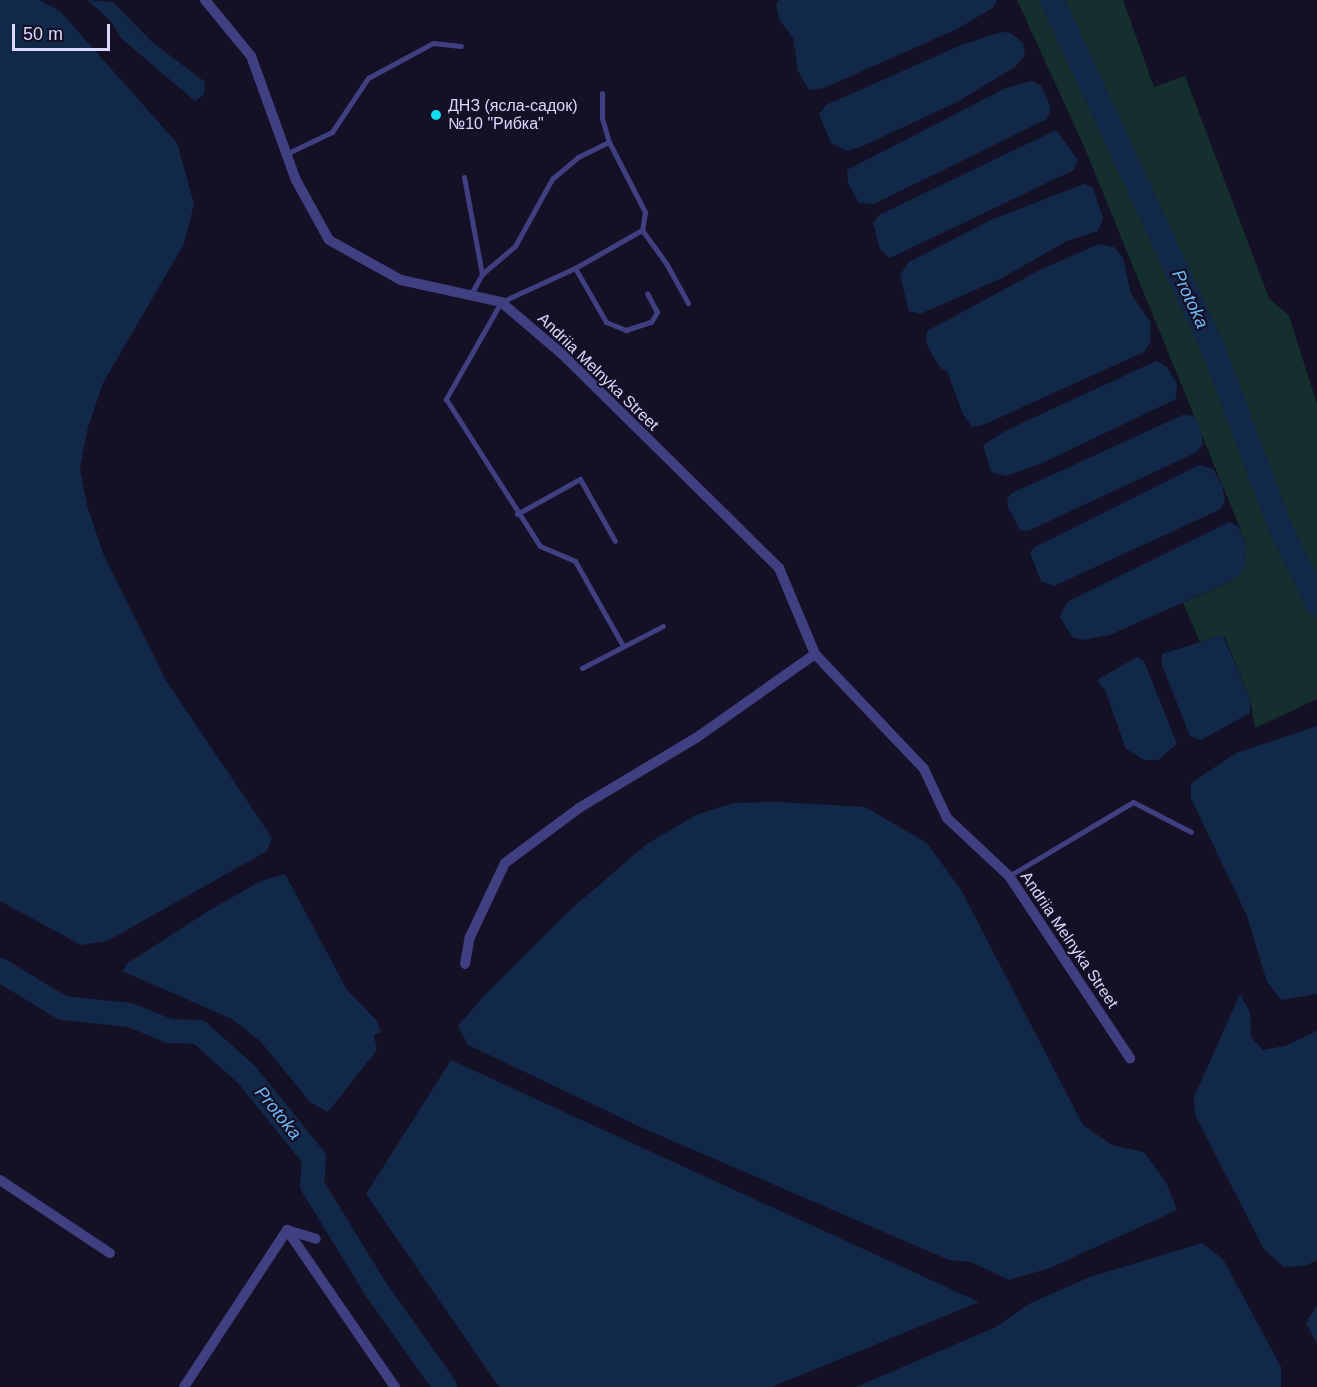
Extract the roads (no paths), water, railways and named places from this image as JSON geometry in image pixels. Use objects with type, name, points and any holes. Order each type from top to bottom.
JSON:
[{"type":"street","name":"Andriia Melnyka Street","points":[[205,0],[251,56],[286,154],[329,240],[401,280],[501,302],[562,354],[779,568],[814,654],[924,769],[947,818],[1009,876],[1130,1058]]},
{"type":"street","points":[[465,964],[470,937],[506,863],[579,808],[696,738],[814,654]]},
{"type":"street","points":[[0,1180],[110,1253]]},
{"type":"street","points":[[287,1230],[316,1239]]},
{"type":"street","points":[[184,1387],[287,1230]]},
{"type":"street","points":[[287,1230],[395,1387]]},
{"type":"lane","points":[[286,154],[332,132],[368,78],[433,43],[461,46]]},
{"type":"lane","points":[[602,93],[609,142],[645,212],[642,230],[666,263],[688,303]]},
{"type":"lane","points":[[471,294],[482,274],[515,246],[552,179],[578,157],[609,142]]},
{"type":"lane","points":[[464,177],[482,274]]},
{"type":"lane","points":[[623,646],[575,561],[540,546],[517,514],[446,399],[501,302],[575,268],[642,230]]},
{"type":"lane","points":[[575,268],[606,322],[626,330],[651,322],[657,312],[647,293]]},
{"type":"lane","points":[[517,514],[580,478],[615,541]]},
{"type":"lane","points":[[582,668],[663,626]]},
{"type":"lane","points":[[1009,876],[1133,802],[1191,832]]},
{"type":"water","points":[[0,0],[39,0],[60,11],[177,143],[194,204],[184,244],[103,383],[88,427],[80,468],[87,506],[103,553],[165,679],[272,838],[267,851],[107,941],[81,945],[0,901]]},
{"type":"water","points":[[87,0],[113,2],[152,42],[205,82],[204,94],[195,101],[121,38],[111,21]]},
{"type":"water","points":[[779,0],[997,0],[994,7],[957,29],[824,88],[809,90],[798,71],[793,38],[780,21],[776,5]]},
{"type":"water","points":[[1001,32],[1011,33],[1023,43],[1025,55],[1015,67],[957,102],[863,146],[847,151],[831,143],[819,114],[826,105],[959,46]]},
{"type":"water","points":[[1032,81],[1041,86],[1051,108],[1047,119],[874,204],[859,203],[848,183],[847,170],[1006,88]]},
{"type":"water","points":[[1056,130],[1078,160],[1074,170],[890,258],[880,249],[873,223],[879,215]]},
{"type":"water","points":[[1084,184],[1093,188],[1103,218],[1098,231],[1067,241],[1000,279],[920,314],[909,311],[900,275],[909,262],[993,219]]},
{"type":"water","points":[[1099,244],[1114,247],[1123,258],[1131,294],[1151,323],[1150,342],[1144,352],[983,425],[972,427],[963,414],[947,371],[940,368],[926,343],[927,331],[1042,269]]},
{"type":"water","points":[[1156,361],[1167,367],[1177,384],[1176,399],[1040,464],[1006,476],[991,472],[983,445],[1007,430]]},
{"type":"water","points":[[1185,414],[1194,417],[1201,430],[1203,445],[1195,453],[1028,531],[1020,530],[1008,507],[1007,499],[1012,493]]},
{"type":"water","points":[[1199,465],[1213,469],[1222,485],[1225,500],[1221,509],[1054,586],[1041,581],[1030,553],[1035,547]]},
{"type":"water","points":[[1229,522],[1238,526],[1246,544],[1245,569],[1233,580],[1110,635],[1083,640],[1072,637],[1060,617],[1067,602]]},
{"type":"water","points":[[1223,635],[1250,700],[1250,713],[1201,740],[1190,736],[1162,665],[1162,654]]},
{"type":"water","points":[[1137,657],[1144,661],[1177,744],[1158,760],[1144,760],[1126,749],[1105,690],[1097,680]]},
{"type":"water","points":[[1317,726],[1317,994],[1281,1000],[1267,982],[1247,916],[1191,798],[1191,783],[1236,753]]},
{"type":"water","points":[[779,802],[865,807],[927,843],[961,890],[1083,1125],[1112,1145],[1144,1152],[1166,1182],[1177,1210],[1050,1268],[1009,1280],[971,1262],[949,1260],[647,1130],[468,1045],[458,1026],[483,997],[569,911],[647,844],[696,815],[733,803]]},
{"type":"water","points":[[285,874],[347,990],[377,1021],[381,1032],[374,1035],[377,1050],[328,1112],[310,1102],[261,1042],[232,1019],[122,971],[128,963],[210,910],[261,881]]},
{"type":"water","points":[[1240,994],[1250,1012],[1251,1037],[1263,1050],[1285,1046],[1317,1031],[1317,1260],[1305,1266],[1284,1267],[1264,1249],[1195,1115],[1194,1097]]},
{"type":"water","points":[[451,1060],[979,1302],[772,1387],[499,1387],[366,1194]]},
{"type":"water","points":[[1202,1243],[1223,1259],[1281,1367],[1281,1387],[856,1387],[996,1327],[1029,1304],[1090,1277]]},
{"type":"water","points":[[1317,1305],[1317,1344],[1306,1323]]},
{"type":"waterway","name":"Protoka","points":[[1052,0],[1212,346],[1280,527],[1317,603]]},
{"type":"waterway","name":"Protoka","points":[[0,970],[63,1008],[130,1015],[169,1031],[199,1032],[247,1075],[314,1158],[312,1185],[375,1288],[445,1387]]},
{"type":"place","name":"ДНЗ (ясла-садок) №10 \"Рибка\"","points":[[436,115]]}]
